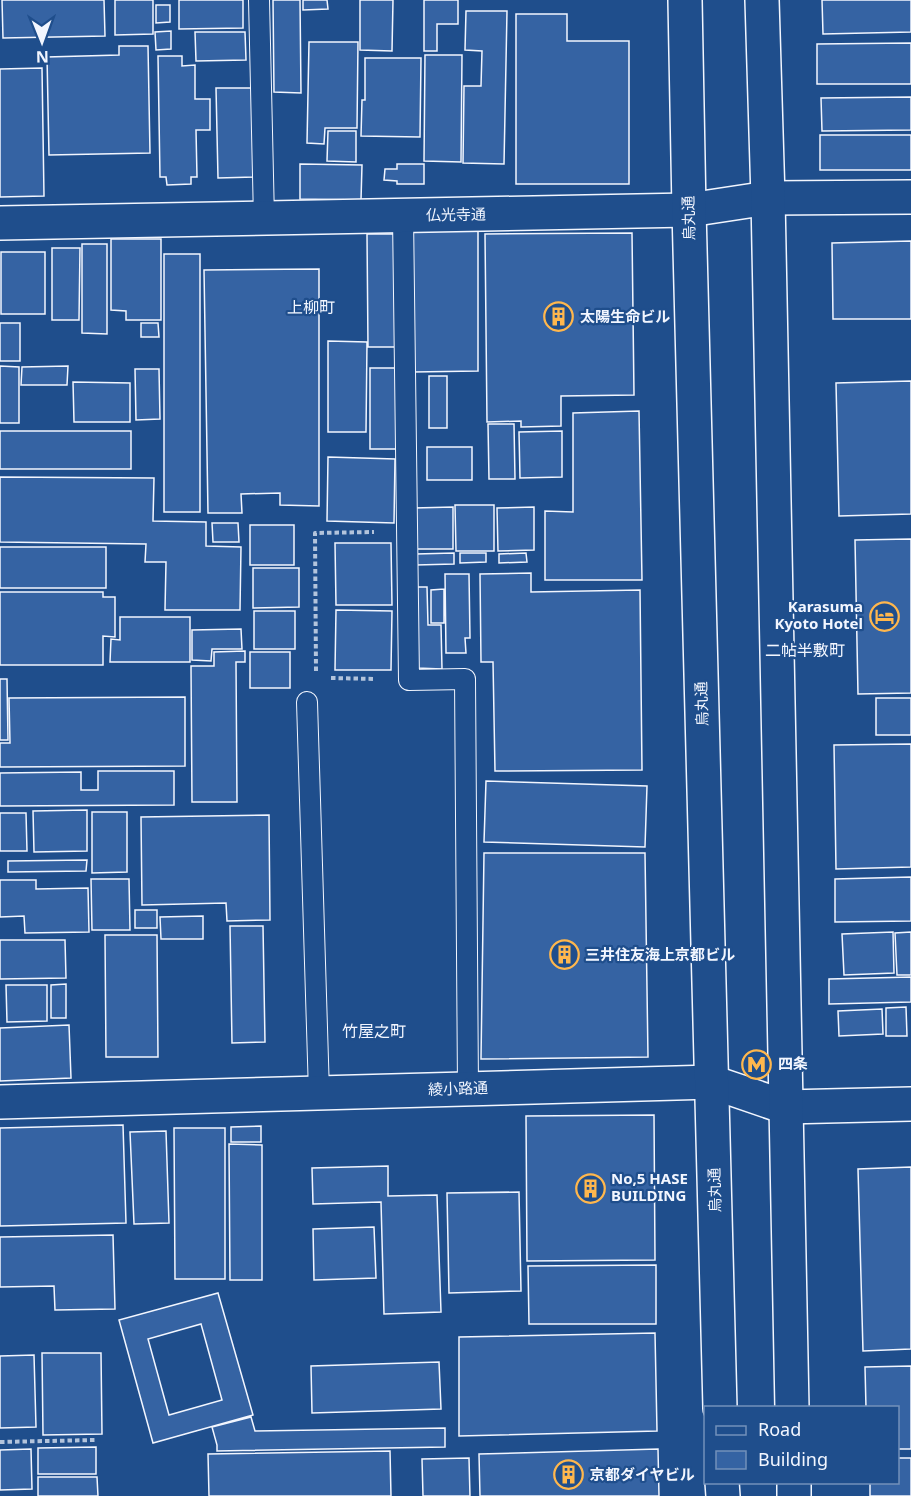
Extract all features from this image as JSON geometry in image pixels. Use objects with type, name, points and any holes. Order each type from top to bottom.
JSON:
[{"type":"main road","name":"烏丸通","points":[[685,0],[720,1406]]},
{"type":"main road","points":[[762,0],[792,1406]]},
{"type":"main road","name":"仏光寺通","points":[[0,223],[689,210],[768,198],[911,197]]},
{"type":"main road","name":"綾小路通","points":[[0,1102],[712,1082],[785,1107],[911,1104]]},
{"type":"lane","points":[[259,0],[264,219]]},
{"type":"lane","points":[[403,216],[409,680],[465,679],[468,1089]]},
{"type":"lane","points":[[306,702],[320,1093]]},
{"type":"path","points":[[316,678],[315,532],[407,532]]},
{"type":"path","points":[[328,678],[409,680]]},
{"type":"path","points":[[0,1442],[95,1440]]},
{"type":"building","points":[[2,0],[104,0],[105,36],[3,38]]},
{"type":"building","points":[[115,0],[153,0],[153,34],[115,35]]},
{"type":"building","points":[[179,0],[243,0],[243,28],[179,29]]},
{"type":"building","points":[[273,0],[300,0],[301,93],[274,92]]},
{"type":"building","points":[[303,0],[327,0],[328,9],[303,10]]},
{"type":"building","points":[[360,0],[393,0],[392,51],[360,50]]},
{"type":"building","points":[[424,0],[458,0],[458,24],[437,24],[437,51],[424,51]]},
{"type":"building","points":[[822,0],[911,0],[911,32],[823,34]]},
{"type":"building","points":[[156,5],[170,5],[170,22],[156,23]]},
{"type":"building","points":[[466,11],[507,11],[504,164],[463,163],[464,86],[481,86],[482,51],[465,50]]},
{"type":"building","points":[[516,14],[567,14],[567,41],[629,41],[629,184],[516,184]]},
{"type":"building","points":[[171,31],[171,49],[156,50],[155,32]]},
{"type":"building","points":[[195,32],[245,32],[246,60],[196,61]]},
{"type":"building","points":[[309,42],[358,42],[357,128],[325,128],[324,144],[307,143]]},
{"type":"building","points":[[911,43],[911,84],[817,84],[817,44]]},
{"type":"building","points":[[119,46],[148,46],[150,153],[49,155],[47,57],[119,55]]},
{"type":"building","points":[[425,55],[462,55],[461,162],[424,161]]},
{"type":"building","points":[[158,56],[182,56],[182,66],[195,65],[195,99],[210,99],[210,130],[196,130],[197,177],[191,177],[191,184],[167,185],[166,177],[160,177]]},
{"type":"building","points":[[365,58],[421,58],[420,137],[361,136],[362,100],[365,100]]},
{"type":"building","points":[[42,68],[44,196],[0,197],[0,69]]},
{"type":"building","points":[[216,88],[252,88],[254,177],[218,178]]},
{"type":"building","points":[[911,97],[911,130],[822,131],[821,98]]},
{"type":"building","points":[[328,131],[356,131],[356,162],[327,161]]},
{"type":"building","points":[[820,135],[911,135],[911,170],[820,170]]},
{"type":"building","points":[[300,164],[362,165],[361,200],[300,199]]},
{"type":"building","points":[[397,164],[424,164],[424,184],[397,184],[397,181],[384,180],[385,169],[397,169]]},
{"type":"building","points":[[478,230],[478,371],[413,372],[413,232]]},
{"type":"building","name":"太陽生命ビル","points":[[632,233],[634,395],[561,396],[561,426],[521,427],[521,421],[487,422],[485,234]]},
{"type":"building","points":[[367,234],[397,234],[399,347],[368,347]]},
{"type":"building","points":[[111,239],[161,239],[161,320],[126,320],[126,311],[111,310]]},
{"type":"building","points":[[911,241],[911,319],[833,319],[832,243]]},
{"type":"building","points":[[82,244],[107,244],[107,334],[82,333]]},
{"type":"building","points":[[52,248],[80,248],[79,320],[52,320]]},
{"type":"building","points":[[1,252],[45,252],[45,314],[1,314]]},
{"type":"building","points":[[164,254],[200,254],[200,512],[164,512]]},
{"type":"building","points":[[319,269],[319,506],[280,505],[280,493],[241,494],[242,513],[208,513],[204,270]]},
{"type":"building","points":[[0,323],[20,323],[20,361],[0,361]]},
{"type":"building","points":[[141,323],[158,323],[159,337],[141,337]]},
{"type":"building","points":[[328,341],[367,342],[366,432],[328,432]]},
{"type":"building","points":[[0,366],[19,367],[19,423],[0,423]]},
{"type":"building","points":[[68,366],[67,385],[21,385],[22,367]]},
{"type":"building","points":[[370,368],[398,368],[398,449],[370,449]]},
{"type":"building","points":[[135,369],[159,369],[160,419],[136,420]]},
{"type":"building","points":[[429,376],[447,376],[447,428],[429,428]]},
{"type":"building","points":[[911,381],[911,514],[839,516],[836,383]]},
{"type":"building","points":[[73,382],[130,383],[130,422],[74,422]]},
{"type":"building","points":[[639,411],[642,580],[545,580],[545,511],[573,512],[573,413]]},
{"type":"building","points":[[488,424],[514,424],[515,479],[489,479]]},
{"type":"building","points":[[0,431],[131,431],[131,469],[0,469]]},
{"type":"building","points":[[562,431],[562,477],[520,478],[519,432]]},
{"type":"building","points":[[427,447],[472,447],[472,480],[427,480]]},
{"type":"building","points":[[328,457],[395,459],[394,523],[327,521]]},
{"type":"building","points":[[0,477],[154,478],[153,521],[206,522],[206,546],[241,547],[240,610],[165,610],[166,562],[145,562],[146,544],[0,542]]},
{"type":"building","points":[[455,505],[494,505],[494,551],[456,551]]},
{"type":"building","points":[[453,507],[453,549],[415,549],[414,508]]},
{"type":"building","points":[[534,507],[534,550],[498,551],[497,508]]},
{"type":"building","points":[[212,523],[238,523],[239,542],[213,542]]},
{"type":"building","points":[[250,525],[294,525],[294,565],[250,565]]},
{"type":"building","name":"Karasuma Kyoto Hotel","points":[[911,539],[911,693],[858,694],[855,540]]},
{"type":"building","points":[[335,543],[391,543],[392,605],[336,605]]},
{"type":"building","points":[[0,547],[106,547],[106,588],[0,588]]},
{"type":"building","points":[[454,553],[454,564],[416,565],[416,554]]},
{"type":"building","points":[[460,553],[486,553],[486,562],[460,563]]},
{"type":"building","points":[[526,553],[527,562],[499,563],[499,554]]},
{"type":"building","points":[[253,568],[299,568],[299,607],[253,608]]},
{"type":"building","points":[[531,573],[531,592],[640,590],[642,770],[495,771],[493,662],[481,662],[480,574]]},
{"type":"building","points":[[445,574],[469,574],[470,638],[465,638],[466,653],[446,653]]},
{"type":"building","points":[[416,587],[427,587],[428,625],[441,625],[442,669],[417,668]]},
{"type":"building","points":[[444,589],[444,623],[431,623],[431,590]]},
{"type":"building","points":[[0,592],[103,592],[103,597],[115,597],[115,637],[103,636],[103,665],[0,665]]},
{"type":"building","points":[[336,610],[392,611],[391,670],[335,670]]},
{"type":"building","points":[[254,611],[295,611],[295,649],[254,649]]},
{"type":"building","points":[[120,617],[190,617],[190,662],[110,662],[111,639],[120,640]]},
{"type":"building","points":[[241,629],[242,649],[212,649],[211,661],[192,660],[192,630]]},
{"type":"building","points":[[245,651],[245,662],[236,662],[237,802],[192,802],[191,666],[214,666],[214,652]]},
{"type":"building","points":[[250,652],[290,652],[290,688],[250,688]]},
{"type":"building","points":[[0,679],[7,679],[8,740],[0,740]]},
{"type":"building","points":[[185,697],[185,766],[0,767],[0,743],[10,743],[9,698]]},
{"type":"building","points":[[876,698],[911,698],[911,735],[876,735]]},
{"type":"building","points":[[911,744],[911,867],[836,869],[834,745]]},
{"type":"building","points":[[98,771],[174,771],[174,805],[0,806],[0,773],[81,772],[81,790],[98,790]]},
{"type":"building","points":[[486,781],[647,786],[645,847],[484,842]]},
{"type":"building","points":[[87,810],[87,851],[34,852],[33,811]]},
{"type":"building","points":[[92,812],[127,812],[127,872],[92,873]]},
{"type":"building","points":[[0,813],[26,813],[27,851],[0,851]]},
{"type":"building","points":[[269,815],[270,920],[227,921],[226,903],[142,905],[141,817]]},
{"type":"building","name":"三井住友海上京都ビル","points":[[484,853],[645,853],[648,1057],[481,1059]]},
{"type":"building","points":[[87,860],[86,871],[8,872],[8,861]]},
{"type":"building","points":[[911,877],[911,921],[835,922],[835,879]]},
{"type":"building","points":[[91,879],[129,879],[130,930],[92,930]]},
{"type":"building","points":[[0,880],[36,880],[36,889],[88,888],[89,932],[25,933],[24,916],[0,917]]},
{"type":"building","points":[[135,910],[157,910],[157,928],[135,928]]},
{"type":"building","points":[[203,916],[203,939],[161,939],[160,917]]},
{"type":"building","points":[[230,926],[263,926],[265,1042],[232,1043]]},
{"type":"building","points":[[893,932],[894,973],[844,975],[842,934]]},
{"type":"building","points":[[911,932],[911,975],[897,975],[895,933]]},
{"type":"building","points":[[105,935],[157,935],[158,1057],[106,1057]]},
{"type":"building","points":[[0,940],[65,940],[66,978],[0,979]]},
{"type":"building","points":[[911,977],[911,1002],[829,1004],[829,979]]},
{"type":"building","points":[[66,984],[66,1018],[51,1018],[51,985]]},
{"type":"building","points":[[6,985],[47,985],[47,1021],[7,1022]]},
{"type":"building","points":[[906,1007],[907,1036],[886,1036],[886,1008]]},
{"type":"building","points":[[882,1009],[883,1034],[839,1036],[838,1011]]},
{"type":"building","points":[[69,1025],[71,1078],[0,1081],[0,1028]]},
{"type":"building","name":"No,5 HASE BUILDING","points":[[654,1115],[655,1260],[527,1261],[526,1116]]},
{"type":"building","points":[[123,1125],[126,1223],[0,1226],[0,1128]]},
{"type":"building","points":[[261,1126],[261,1142],[231,1142],[231,1127]]},
{"type":"building","points":[[174,1128],[225,1128],[225,1279],[175,1279]]},
{"type":"building","points":[[166,1131],[169,1223],[134,1224],[130,1132]]},
{"type":"building","points":[[229,1144],[262,1145],[262,1280],[230,1280]]},
{"type":"building","points":[[388,1166],[388,1196],[437,1195],[441,1312],[384,1314],[381,1202],[313,1204],[312,1168]]},
{"type":"building","points":[[911,1167],[911,1349],[863,1351],[858,1169]]},
{"type":"building","points":[[519,1192],[521,1291],[449,1293],[447,1193]]},
{"type":"building","points":[[374,1227],[376,1278],[314,1280],[313,1229]]},
{"type":"building","points":[[113,1235],[115,1309],[55,1310],[54,1286],[0,1287],[0,1237]]},
{"type":"building","points":[[656,1265],[656,1324],[529,1324],[528,1266]]},
{"type":"building","points":[[218,1293],[253,1415],[153,1443],[119,1320]],"holes":[[[201,1324],[222,1400],[169,1415],[148,1339]]]},
{"type":"building","points":[[655,1333],[657,1431],[459,1436],[459,1337]]},
{"type":"building","points":[[42,1353],[101,1353],[102,1434],[43,1435]]},
{"type":"building","points":[[34,1355],[36,1427],[0,1428],[0,1356]]},
{"type":"building","points":[[439,1362],[441,1409],[312,1413],[311,1366]]},
{"type":"building","points":[[911,1366],[911,1449],[899,1449],[899,1406],[866,1406],[865,1367]]},
{"type":"building","points":[[251,1417],[255,1431],[445,1428],[445,1447],[217,1451],[212,1427]]},
{"type":"building","points":[[96,1447],[96,1474],[38,1474],[38,1448]]},
{"type":"building","points":[[31,1449],[32,1489],[0,1490],[0,1450]]},
{"type":"building","name":"京都ダイヤビル","points":[[658,1449],[659,1496],[480,1496],[479,1454]]},
{"type":"building","points":[[390,1451],[391,1496],[209,1496],[208,1454]]},
{"type":"building","points":[[469,1458],[470,1496],[423,1496],[422,1459]]},
{"type":"building","points":[[899,1458],[911,1458],[911,1496],[870,1496],[870,1484],[899,1484]]},
{"type":"building","points":[[38,1477],[97,1477],[98,1496],[38,1496]]},
{"type":"place","name":"太陽生命ビル","points":[[559,317]]},
{"type":"place","name":"Karasuma Kyoto Hotel","points":[[884,616]]},
{"type":"place","name":"三井住友海上京都ビル","points":[[564,955]]},
{"type":"place","name":"四条","points":[[757,1064]]},
{"type":"place","name":"No,5 HASE BUILDING","points":[[590,1188]]},
{"type":"place","name":"京都ダイヤビル","points":[[569,1475]]},
{"type":"district","name":"上柳町","points":[[311,307]]},
{"type":"district","name":"二帖半敷町","points":[[805,650]]},
{"type":"district","name":"竹屋之町","points":[[374,1031]]}]
